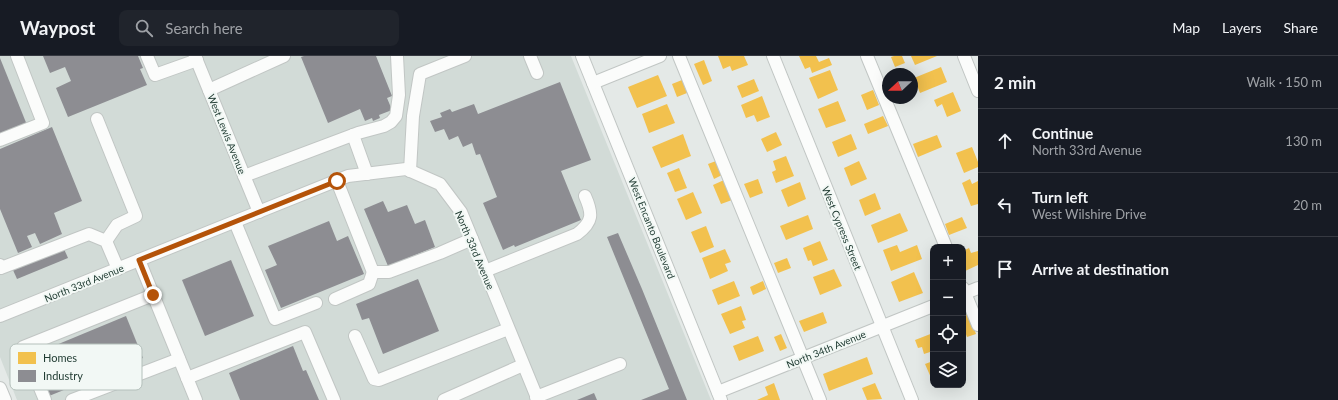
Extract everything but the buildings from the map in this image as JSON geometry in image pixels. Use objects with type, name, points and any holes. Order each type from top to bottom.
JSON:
[{"type":"street","points":[[0,140],[43,123],[17,56]]},
{"type":"street","points":[[147,56],[155,75],[196,58]]},
{"type":"street","points":[[209,90],[284,56]]},
{"type":"street","points":[[244,176],[353,135],[384,126],[391,122],[396,116],[399,95],[397,56]]},
{"type":"street","points":[[410,171],[413,116],[420,74],[465,56]]},
{"type":"street","points":[[530,56],[537,73]]},
{"type":"street","name":"West Encanto Boulevard","points":[[582,56],[720,396]]},
{"type":"street","points":[[593,83],[660,56]]},
{"type":"street","points":[[679,56],[820,400]]},
{"type":"street","name":"West Cypress Street","points":[[773,56],[912,400]]},
{"type":"street","points":[[867,56],[945,244]]},
{"type":"street","points":[[964,56],[978,91]]},
{"type":"street","name":"West Lewis Avenue","points":[[196,58],[258,212]]},
{"type":"street","points":[[97,119],[136,216],[117,225],[106,241]]},
{"type":"street","points":[[353,135],[368,174]]},
{"type":"street","name":"North 33rd Avenue","points":[[0,316],[348,176],[406,169],[440,184],[461,212],[537,399]]},
{"type":"street","points":[[335,299],[369,284],[373,272],[337,181]]},
{"type":"street","points":[[485,271],[577,234],[585,228],[591,218],[590,207],[585,196]]},
{"type":"street","points":[[235,222],[275,319],[316,303]]},
{"type":"street","points":[[0,265],[1,268],[89,234],[106,241],[118,269]]},
{"type":"street","points":[[373,272],[389,272],[472,239]]},
{"type":"street","points":[[139,260],[196,400]]},
{"type":"street","points":[[966,291],[978,288]]},
{"type":"street","points":[[33,344],[153,295]]},
{"type":"street","points":[[966,297],[978,325]]},
{"type":"street","name":"North 34th Avenue","points":[[720,396],[802,358],[930,307]]},
{"type":"street","points":[[355,336],[374,379],[379,380],[508,329]]},
{"type":"street","points":[[187,378],[305,332],[334,400]]},
{"type":"street","points":[[142,373],[179,359]]},
{"type":"street","points":[[537,399],[620,364]]},
{"type":"street","points":[[444,400],[523,365]]},
{"type":"street","points":[[0,388],[5,400]]},
{"type":"street","points":[[41,390],[45,400]]},
{"type":"street","points":[[72,400],[98,390]]},
{"type":"shaded area","points":[[0,56],[571,56],[711,400],[17,400],[13,390],[142,390],[142,344],[10,344],[10,382],[0,357]]},
{"type":"route","points":[[153,295],[139,260],[337,181]]}]
